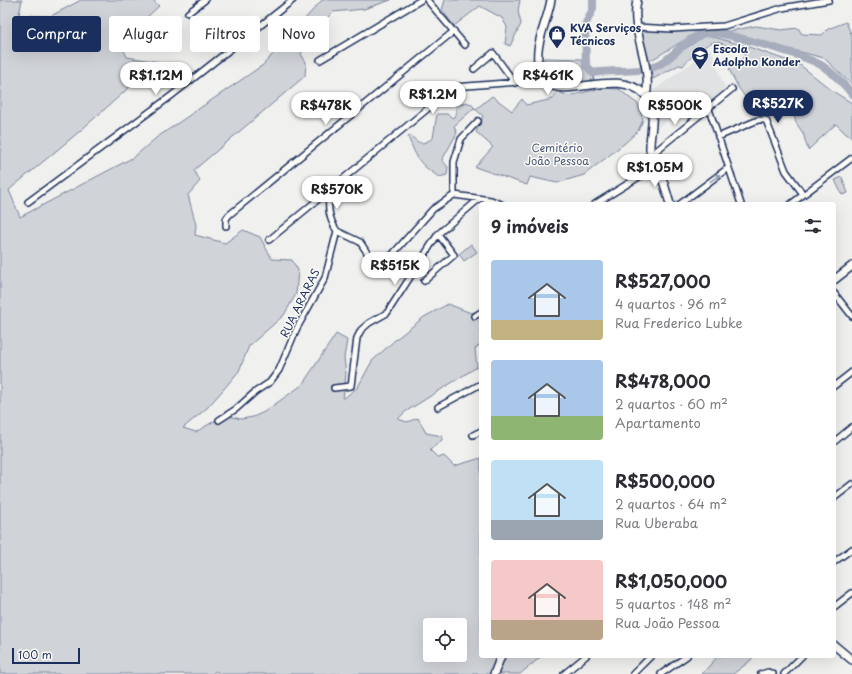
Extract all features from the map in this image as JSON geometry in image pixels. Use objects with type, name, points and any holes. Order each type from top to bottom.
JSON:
[{"type":"main road","points":[[551,0],[538,50],[539,66],[544,80],[554,88],[561,89],[612,82],[644,86]]},
{"type":"main road","points":[[637,0],[637,27],[645,60],[644,86],[651,107],[652,118],[650,143],[651,155],[655,167],[664,184],[669,202]]},
{"type":"main road","points":[[836,278],[852,266]]},
{"type":"main road","points":[[836,647],[851,658]]},
{"type":"main road","points":[[494,674],[499,658]]},
{"type":"street","points":[[188,13],[205,0]]},
{"type":"street","points":[[28,202],[171,96],[293,0]]},
{"type":"street","points":[[320,60],[421,0]]},
{"type":"street","points":[[427,0],[465,45]]},
{"type":"street","points":[[637,27],[672,29],[724,26],[782,8],[829,0]]},
{"type":"street","points":[[226,226],[226,219],[229,214],[454,31]]},
{"type":"street","points":[[474,68],[493,53],[515,83]]},
{"type":"street","points":[[269,240],[454,87],[544,80]]},
{"type":"street","points":[[651,155],[732,89]]},
{"type":"street","points":[[709,109],[740,202]]},
{"type":"street","points":[[718,137],[758,120],[766,120],[786,171],[803,194]]},
{"type":"street","points":[[454,195],[454,162],[461,139],[478,121]]},
{"type":"street","points":[[793,202],[852,158]]},
{"type":"street","points":[[597,202],[655,167]]},
{"type":"street","points":[[683,202],[728,168]]},
{"type":"street","points":[[329,191],[328,210],[331,223],[337,231],[349,235],[360,242],[376,266],[383,264],[433,209],[454,195],[492,202]]},
{"type":"street","points":[[334,388],[351,386],[357,338],[361,330],[369,323],[387,313],[438,234],[479,199]]},
{"type":"street","name":"RUA ARARAS","points":[[219,420],[236,410],[270,382],[279,370],[297,328],[325,278],[337,231]]},
{"type":"street","points":[[424,281],[454,255],[438,234]]},
{"type":"street","points":[[836,296],[852,316]]},
{"type":"street","points":[[475,316],[479,313]]},
{"type":"street","points":[[836,384],[852,372]]},
{"type":"street","points":[[438,407],[479,385]]},
{"type":"street","points":[[836,440],[852,427]]},
{"type":"street","points":[[473,436],[479,432]]},
{"type":"street","points":[[836,496],[852,484]]},
{"type":"street","points":[[836,561],[852,549]]},
{"type":"street","points":[[836,605],[852,593]]},
{"type":"street","points":[[564,674],[584,658]]},
{"type":"street","points":[[633,674],[649,658]]},
{"type":"street","points":[[662,674],[684,658]]},
{"type":"street","points":[[784,674],[800,658]]},
{"type":"street","points":[[761,674],[768,672],[774,674]]},
{"type":"shaded area","name":"Escola Adolpho Konder","points":[[711,49],[726,92],[690,121],[683,112],[657,127],[656,105],[651,92]]},
{"type":"green space","points":[[0,0],[22,0],[19,15],[51,16],[81,0],[153,0],[159,6],[148,16],[109,16],[109,52],[125,52],[127,57],[158,62],[80,131],[9,190],[20,217],[134,157],[156,138],[263,65],[275,52],[302,52],[301,54],[306,62],[305,76],[194,170],[200,181],[188,195],[196,225],[195,235],[225,243],[243,230],[260,237],[272,259],[292,260],[298,270],[296,294],[284,315],[249,346],[239,371],[223,390],[207,408],[183,428],[196,432],[224,415],[241,419],[253,417],[264,412],[302,385],[336,334],[347,340],[344,358],[346,374],[343,399],[358,387],[372,361],[424,317],[448,304],[471,313],[479,311],[479,345],[475,349],[477,367],[405,412],[398,419],[407,422],[418,418],[426,433],[442,436],[442,440],[430,450],[438,458],[444,456],[454,466],[479,459],[479,658],[540,658],[520,674],[220,674],[216,671],[212,674],[0,674]]},
{"type":"green space","points":[[322,0],[391,0],[364,9],[333,12],[329,16],[307,16]]},
{"type":"green space","points":[[445,0],[520,0],[518,11],[521,24],[510,46],[505,44],[507,27],[502,18],[480,6],[454,26],[442,10]]},
{"type":"green space","points":[[846,22],[852,36],[852,85],[824,58],[715,30],[730,31],[756,26],[781,30],[798,28],[802,34],[822,35],[828,29]]},
{"type":"green space","points":[[641,30],[693,31],[701,33],[681,42],[648,62]]},
{"type":"green space","points":[[706,35],[746,46],[800,65],[834,92],[852,103],[852,137],[846,134],[836,124],[808,150],[803,133],[796,123],[788,92],[779,91],[745,97],[729,69],[745,56],[743,52],[718,42],[708,44],[683,66],[679,65],[653,79],[651,71]]},
{"type":"green space","points":[[544,58],[582,59],[585,69],[593,75],[594,80],[568,84],[554,81],[549,76]]},
{"type":"green space","name":"Cemitério João Pessoa","points":[[603,88],[619,89],[638,104],[643,120],[638,131],[584,175],[557,183],[530,177],[527,185],[475,167],[493,147],[476,132],[483,116],[474,108],[454,126],[457,133],[442,160],[448,167],[447,175],[439,177],[427,168],[419,160],[408,137],[410,135],[420,143],[433,138],[437,114],[447,114],[453,118],[456,115],[456,107],[466,102],[471,104],[476,109],[492,96],[512,111],[522,99],[526,105],[553,99],[557,91],[568,96]]},
{"type":"green space","points":[[842,177],[848,193],[842,195],[835,180]]},
{"type":"green space","points":[[471,244],[477,252],[464,261],[459,254]]},
{"type":"green space","points":[[716,658],[752,658],[733,674],[702,674]]},
{"type":"waterway","points":[[593,0],[593,9],[585,25],[586,65],[593,73],[650,68],[665,61],[691,39],[707,33],[716,33],[748,40],[785,51],[816,63],[831,73],[852,94]]},
{"type":"place","name":"KVA Serviços Técnicos","points":[[557,49]]},
{"type":"place","name":"Escola Adolpho Konder","points":[[700,70]]}]
